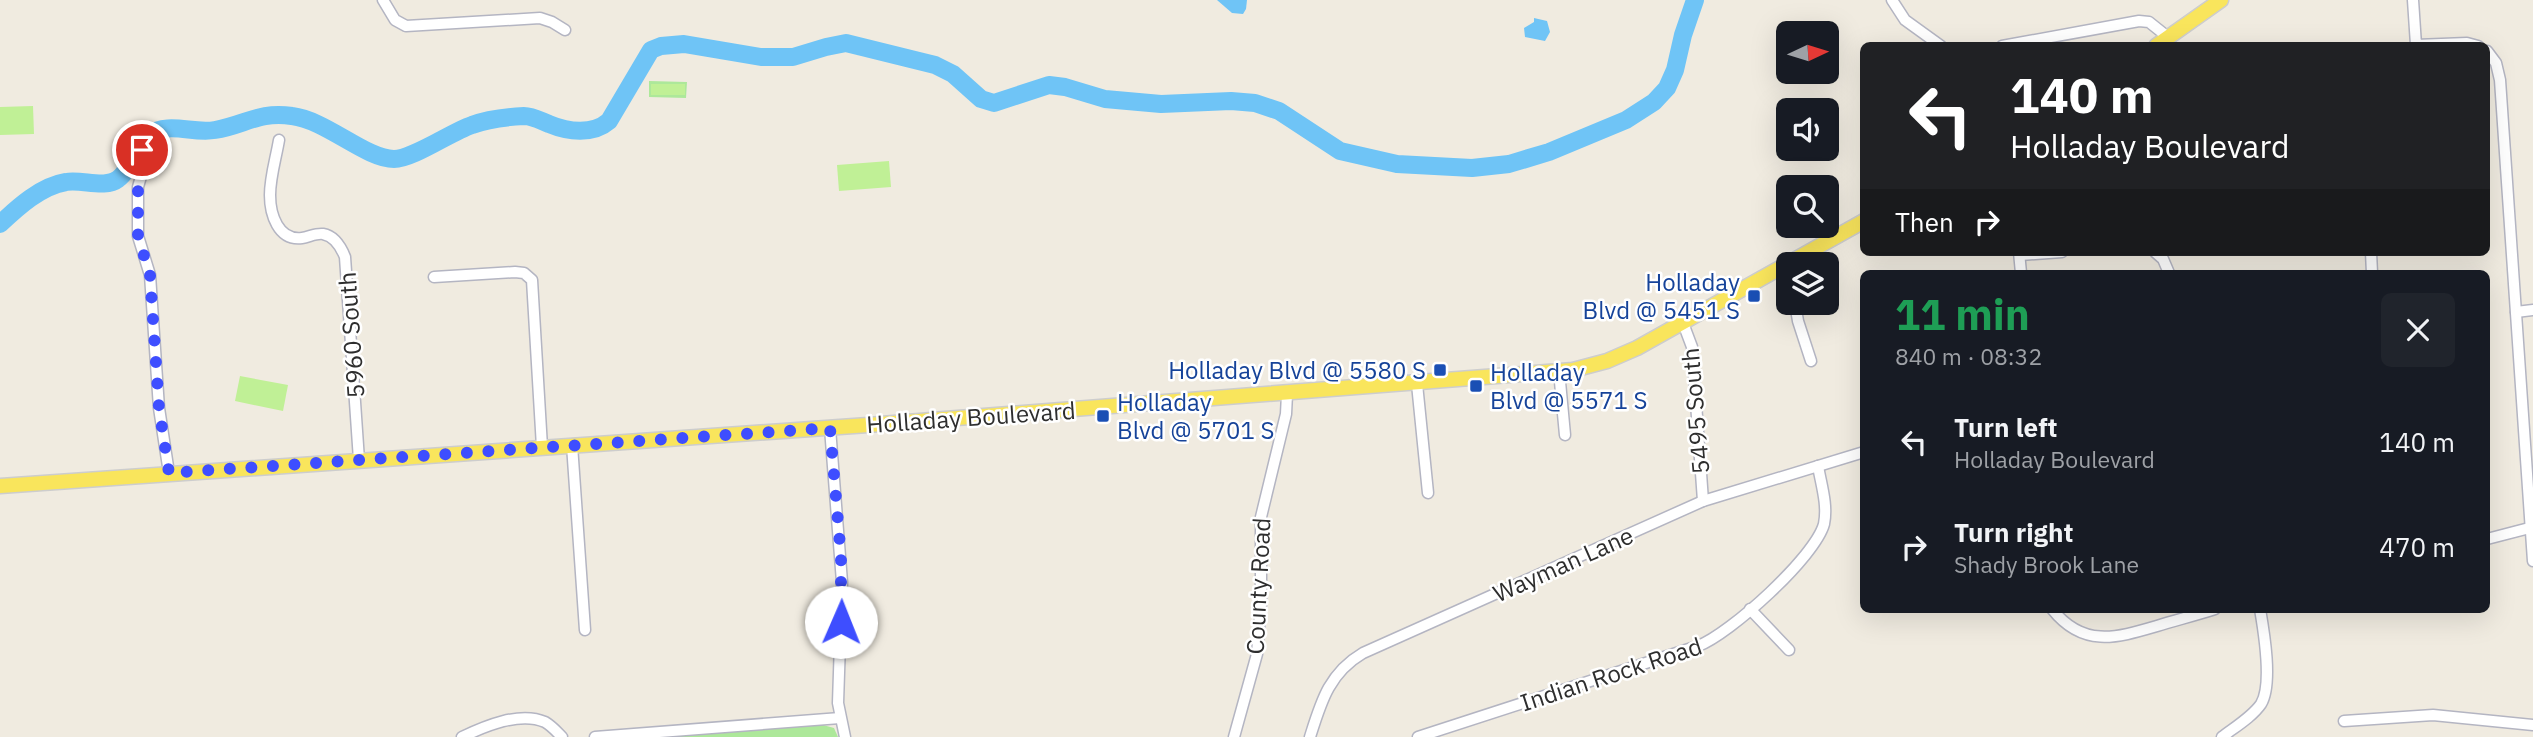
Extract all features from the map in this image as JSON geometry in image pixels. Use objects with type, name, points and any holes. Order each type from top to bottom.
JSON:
[{"type":"main road","points":[[2163,42],[2221,0]]},
{"type":"main road","name":"Holladay Boulevard","points":[[1808,252],[1860,223]]},
{"type":"main road","name":"Holladay Boulevard","points":[[0,486],[1287,394],[1585,368],[1637,348],[1776,270]]},
{"type":"street","points":[[383,0],[395,20],[405,26],[540,18],[565,30]]},
{"type":"street","points":[[1892,0],[1905,20],[1935,42]]},
{"type":"street","points":[[2413,0],[2416,42]]},
{"type":"street","points":[[2024,42],[2139,21],[2149,22],[2163,42]]},
{"type":"street","points":[[2490,55],[2496,63],[2500,80],[2533,561]]},
{"type":"street","points":[[132,139],[146,159],[138,187],[138,236],[150,275],[159,408],[169,473]]},
{"type":"street","name":"5960 South","points":[[279,140],[270,195],[276,224],[283,233],[294,238],[320,234],[331,237],[338,243],[345,257],[359,460]]},
{"type":"street","points":[[434,277],[515,272],[524,273],[532,281],[542,447]]},
{"type":"street","points":[[2516,312],[2533,310]]},
{"type":"street","points":[[1797,315],[1811,361]]},
{"type":"street","name":"5495 South","points":[[1683,323],[1692,347],[1703,501]]},
{"type":"street","points":[[1559,371],[1565,435]]},
{"type":"street","points":[[1417,384],[1428,493]]},
{"type":"street","name":"County Road","points":[[1234,737],[1257,654],[1261,603],[1261,517],[1286,414],[1287,394]]},
{"type":"street","points":[[830,428],[842,582],[838,686],[840,718],[845,737]]},
{"type":"street","points":[[572,445],[585,630]]},
{"type":"street","name":"Wayman Lane","points":[[1310,737],[1326,690],[1335,675],[1355,658],[1703,501],[1860,453]]},
{"type":"street","name":"Indian Rock Road","points":[[1418,737],[1698,646],[1720,635],[1802,560],[1820,534],[1825,509],[1818,466]]},
{"type":"street","points":[[2490,538],[2532,528]]},
{"type":"street","points":[[1750,609],[1789,650]]},
{"type":"street","points":[[2056,613],[2065,623],[2080,632],[2104,638],[2127,635],[2202,613]]},
{"type":"street","points":[[2222,737],[2257,708],[2265,694],[2265,644],[2261,613]]},
{"type":"street","points":[[2344,721],[2433,715],[2533,721]]},
{"type":"street","points":[[595,737],[840,718]]},
{"type":"street","points":[[462,737],[489,725],[535,720],[548,724],[562,737]]},
{"type":"green space","points":[[649,81],[687,82],[686,98],[649,97]]},
{"type":"green space","points":[[651,84],[685,84],[685,95],[651,95]]},
{"type":"green space","points":[[33,106],[34,134],[0,135],[0,107]]},
{"type":"green space","points":[[889,161],[891,187],[839,191],[837,165]]},
{"type":"green space","points":[[240,376],[288,385],[283,411],[235,401]]},
{"type":"green space","points":[[823,725],[834,728],[838,737],[645,737]]},
{"type":"water","points":[[1217,0],[1247,0],[1246,9],[1243,14],[1232,13]]},
{"type":"water","points":[[1534,18],[1547,21],[1550,32],[1545,41],[1525,37],[1524,28],[1534,22]]},
{"type":"waterway","points":[[0,224],[30,198],[57,184],[72,181],[100,184],[113,182],[123,175],[143,139],[164,129],[206,131],[270,115],[292,116],[318,124],[371,153],[394,159],[411,155],[463,128],[497,119],[527,116],[564,129],[580,131],[596,128],[609,121],[651,50],[661,46],[684,44],[761,57],[793,57],[846,43],[935,65],[953,74],[981,99],[994,103],[1049,85],[1105,99],[1161,104],[1231,101],[1255,103],[1279,111],[1340,151],[1397,164],[1472,168],[1509,164],[1549,152],[1626,120],[1654,102],[1667,88],[1675,70],[1695,0]]},
{"type":"place","name":"Holladay Blvd @ 5451 S","points":[[1754,296]]},
{"type":"place","name":"Holladay Blvd @ 5580 S","points":[[1440,370]]},
{"type":"place","name":"Holladay Blvd @ 5571 S","points":[[1476,386]]},
{"type":"place","name":"Holladay Blvd @ 5701 S","points":[[1103,416]]},
{"type":"route","points":[[142,150],[146,159],[138,187],[138,236],[150,275],[161,429],[169,473],[830,428],[841,557],[841,622]]}]
